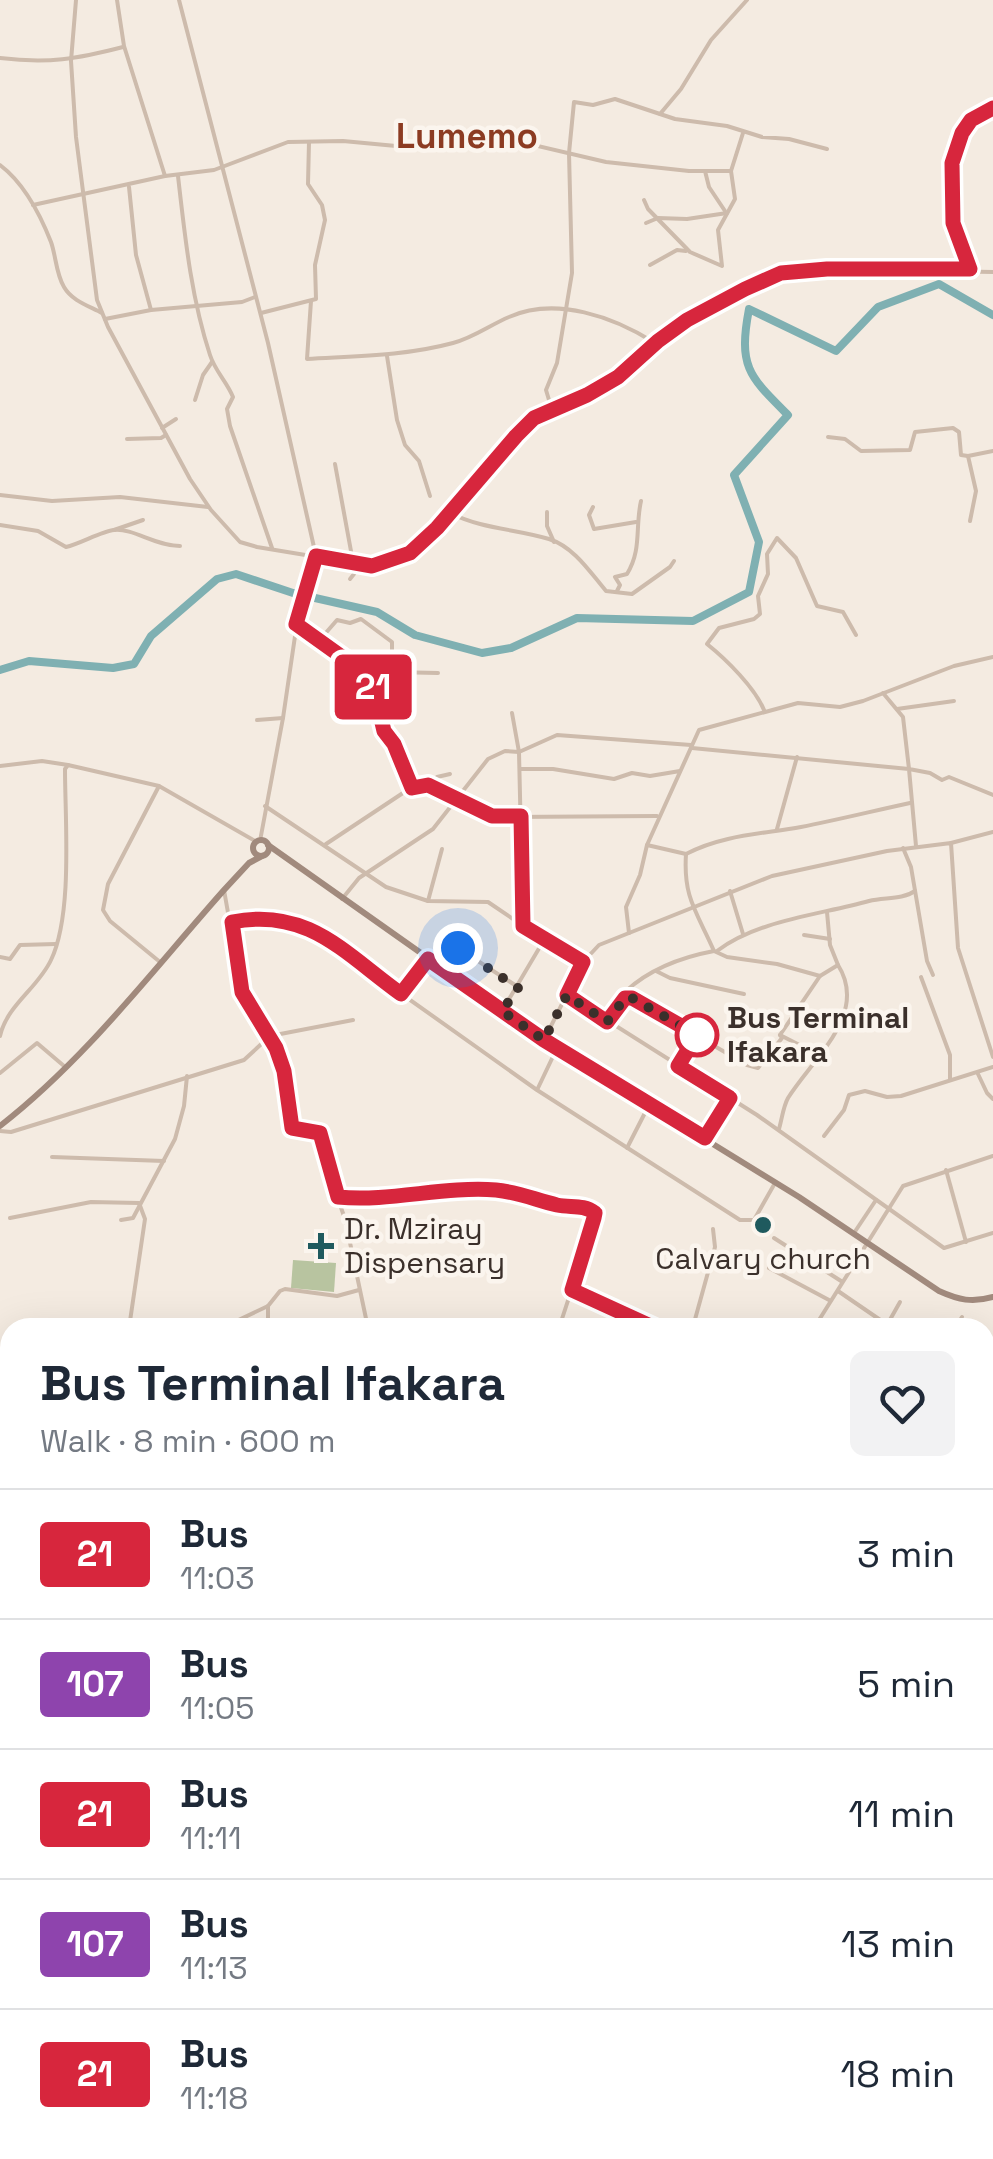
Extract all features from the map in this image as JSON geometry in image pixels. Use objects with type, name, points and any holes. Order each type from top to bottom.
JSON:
[{"type":"main road","points":[[257,844],[268,846],[544,1040],[958,1300],[978,1301],[993,1296]]},
{"type":"main road","points":[[257,844],[263,855]]},
{"type":"main road","points":[[0,1128],[67,1069],[248,863],[257,844]]},
{"type":"main road","points":[[263,855],[268,846]]},
{"type":"main road","points":[[248,863],[263,855],[278,854]]},
{"type":"street","points":[[76,0],[70,61],[98,300],[166,435],[210,509],[240,542],[372,566],[410,553],[450,514],[534,418],[618,377],[687,320],[781,273],[827,269],[993,272]]},
{"type":"street","points":[[118,0],[124,46],[165,176]]},
{"type":"street","points":[[0,766],[42,761],[160,786],[257,844],[283,718],[299,609],[316,556],[260,314],[179,0]]},
{"type":"street","points":[[660,114],[681,90],[710,40],[747,0]]},
{"type":"street","points":[[0,58],[38,63],[70,61],[124,46]]},
{"type":"street","points":[[552,411],[546,390],[557,363],[572,273],[569,153],[574,102],[594,106],[614,99],[674,119],[727,126],[828,149]]},
{"type":"street","points":[[970,269],[953,223],[952,163],[971,120],[993,108]]},
{"type":"street","points":[[33,205],[165,176],[214,170],[288,142],[344,141],[396,146],[478,132],[606,162],[732,171]]},
{"type":"street","points":[[650,265],[677,250],[722,266],[718,230],[735,199],[732,171],[744,132]]},
{"type":"street","points":[[260,314],[316,299],[316,265],[326,220],[322,205],[308,184],[308,142]]},
{"type":"street","points":[[0,165],[17,180],[33,205],[52,243],[64,287],[72,298],[104,316],[242,302],[255,297]]},
{"type":"street","points":[[704,171],[726,212]]},
{"type":"street","points":[[178,176],[196,306],[212,362],[230,390],[230,426],[272,550]]},
{"type":"street","points":[[128,185],[136,255],[151,310]]},
{"type":"street","points":[[644,200],[690,252]]},
{"type":"street","points":[[646,223],[658,218],[696,218],[726,212]]},
{"type":"street","points":[[312,301],[307,359],[387,356],[454,343],[531,309],[567,309],[624,325],[655,343]]},
{"type":"street","points":[[387,356],[397,420],[430,496]]},
{"type":"street","points":[[195,400],[212,362]]},
{"type":"street","points":[[162,428],[176,420]]},
{"type":"street","points":[[828,438],[845,439],[861,451],[910,450],[915,432],[953,428],[959,432],[961,454],[993,451]]},
{"type":"street","points":[[127,439],[166,435]]},
{"type":"street","points":[[968,456],[976,492],[970,521]]},
{"type":"street","points":[[335,464],[353,562],[350,580]]},
{"type":"street","points":[[0,494],[52,501],[120,497],[154,503],[202,504],[210,509]]},
{"type":"street","points":[[617,591],[620,585],[616,577],[628,574],[636,560],[640,501]]},
{"type":"street","points":[[593,506],[589,515],[594,529],[636,522]]},
{"type":"street","points":[[547,512],[547,526],[554,542]]},
{"type":"street","points":[[450,514],[554,542],[582,562],[606,591],[632,594],[674,560]]},
{"type":"street","points":[[0,525],[38,532],[66,547],[143,520]]},
{"type":"street","points":[[114,530],[146,538],[158,546],[180,546]]},
{"type":"street","points":[[764,710],[728,662],[707,644],[719,628],[760,614],[758,596],[768,574],[767,554],[777,538],[796,558],[817,606],[843,612],[856,634]]},
{"type":"street","points":[[324,635],[337,620],[350,624],[361,619],[392,642],[392,670]]},
{"type":"street","points":[[296,624],[363,672],[374,689],[384,727],[412,788]]},
{"type":"street","points":[[630,933],[626,907],[640,876],[647,845],[699,730],[798,703],[840,707],[954,666],[993,657]]},
{"type":"street","points":[[363,672],[438,673]]},
{"type":"street","points":[[884,692],[903,717],[916,846]]},
{"type":"street","points":[[897,709],[954,701]]},
{"type":"street","points":[[512,713],[520,769],[523,926]]},
{"type":"street","points":[[373,716],[384,727]]},
{"type":"street","points":[[257,720],[283,718]]},
{"type":"street","points":[[342,899],[359,878],[433,829],[488,759],[505,751],[519,752],[557,735],[909,769],[942,780],[949,777],[993,795]]},
{"type":"street","points":[[776,831],[797,756]]},
{"type":"street","points":[[0,1036],[11,1011],[44,974],[56,944],[62,917],[68,765]]},
{"type":"street","points":[[520,769],[553,769],[614,779],[632,773],[650,776],[680,771]]},
{"type":"street","points":[[433,788],[437,777],[450,774]]},
{"type":"street","points":[[326,844],[412,788],[428,785],[492,816],[658,816]]},
{"type":"street","points":[[160,786],[108,884],[103,910],[110,921],[160,962]]},
{"type":"street","points":[[647,845],[686,854],[704,844],[910,803]]},
{"type":"street","points":[[264,806],[396,892],[428,901],[488,902],[583,962]]},
{"type":"street","points":[[544,1040],[583,962],[599,945],[772,876],[993,832]]},
{"type":"street","points":[[952,843],[958,948],[993,1057]]},
{"type":"street","points":[[903,848],[911,867],[927,962],[933,975]]},
{"type":"street","points":[[428,901],[442,850]]},
{"type":"street","points":[[686,854],[684,881],[715,951],[727,957],[777,964],[820,976]]},
{"type":"street","points":[[224,890],[242,992],[270,1036],[284,1071],[290,1122],[297,1131],[320,1133],[345,1219],[366,1318]]},
{"type":"street","points":[[626,991],[641,978],[685,958],[715,951],[742,934],[872,900],[908,896],[915,891]]},
{"type":"street","points":[[730,892],[742,934]]},
{"type":"street","points":[[778,1130],[786,1101],[847,1010],[849,992],[830,939],[827,912]]},
{"type":"street","points":[[232,922],[278,918],[338,944],[536,1090],[747,1222],[754,1220],[775,1183]]},
{"type":"street","points":[[804,936],[830,939]]},
{"type":"street","points":[[502,1011],[544,940]]},
{"type":"street","points":[[0,957],[10,959],[20,945],[56,944]]},
{"type":"street","points":[[440,967],[458,948],[518,988]]},
{"type":"street","points":[[401,994],[428,959]]},
{"type":"street","points":[[607,1022],[625,998],[632,998],[758,1068],[782,1038],[780,1035],[820,976],[838,966]]},
{"type":"street","points":[[656,971],[670,978],[744,994]]},
{"type":"street","points":[[921,978],[950,1055],[950,1080]]},
{"type":"street","points":[[567,995],[778,1130],[944,1248],[993,1233]]},
{"type":"street","points":[[0,1128],[11,1132],[244,1060],[270,1036],[353,1020]]},
{"type":"street","points":[[678,1066],[697,1035]]},
{"type":"street","points":[[780,1035],[819,1055]]},
{"type":"street","points":[[0,1074],[37,1043],[67,1069]]},
{"type":"street","points":[[536,1090],[558,1048]]},
{"type":"street","points":[[824,1136],[844,1110],[849,1095],[865,1092],[901,1096],[993,1067]]},
{"type":"street","points":[[978,1074],[993,1099]]},
{"type":"street","points":[[122,1220],[133,1218],[164,1160],[179,1123],[187,1076]]},
{"type":"street","points":[[705,1138],[730,1098]]},
{"type":"street","points":[[627,1148],[650,1104]]},
{"type":"street","points":[[819,1318],[905,1184],[993,1156]]},
{"type":"street","points":[[52,1158],[164,1160]]},
{"type":"street","points":[[946,1170],[966,1242]]},
{"type":"street","points":[[338,1197],[364,1199],[492,1190],[587,1207],[595,1213],[594,1218],[562,1318]]},
{"type":"street","points":[[854,1233],[876,1200]]},
{"type":"street","points":[[10,1218],[90,1202],[140,1203]]},
{"type":"street","points":[[130,1318],[145,1219],[140,1203]]},
{"type":"street","points":[[695,1318],[715,1247],[713,1229]]},
{"type":"street","points":[[774,1238],[841,1281]]},
{"type":"street","points":[[769,1268],[829,1300]]},
{"type":"street","points":[[246,1318],[268,1306],[280,1290],[336,1296],[359,1290]]},
{"type":"street","points":[[572,1290],[633,1318]]},
{"type":"street","points":[[837,1290],[878,1318]]},
{"type":"street","points":[[893,1318],[900,1302]]},
{"type":"street","points":[[268,1306],[268,1318]]},
{"type":"green space","points":[[293,1260],[336,1263],[334,1292],[291,1288]]},
{"type":"waterway","name":"Lumemo","points":[[0,670],[29,661],[113,668],[134,664],[151,636],[217,579],[236,574],[293,593],[377,612],[415,635],[482,653],[511,648],[577,618],[693,621],[749,592],[759,542],[734,475],[788,415],[750,369],[745,345],[749,309],[836,351],[878,307],[939,284],[993,315]]},
{"type":"bus line","name":"21","points":[[632,1318],[572,1290],[595,1213],[587,1207],[492,1190],[364,1199],[338,1197],[320,1133],[292,1128],[284,1071],[276,1048],[244,999],[232,922],[258,917],[298,925],[338,944],[401,994],[428,959],[544,1040],[705,1138],[730,1098],[678,1066],[697,1035],[632,998],[625,998],[607,1022],[567,995],[583,962],[523,926],[521,816],[492,816],[428,785],[412,788],[394,744],[384,731],[374,689],[363,672],[296,624],[299,609],[316,556],[372,566],[410,553],[461,502],[534,418],[618,377],[687,320],[745,289],[781,273],[827,269],[970,269],[953,223],[952,163],[971,120],[993,108]]},
{"type":"place","name":"Bus Terminal Ifakara","points":[[697,1035]]},
{"type":"place","name":"Calvary church","points":[[763,1225]]},
{"type":"place","name":"Dr. Mziray Dispensary","points":[[321,1246]]},
{"type":"district","name":"Lumemo","points":[[467,136]]},
{"type":"route","points":[[458,948],[518,988],[502,1011],[544,1040],[567,995],[607,1022],[625,998],[632,998],[697,1035]]}]
